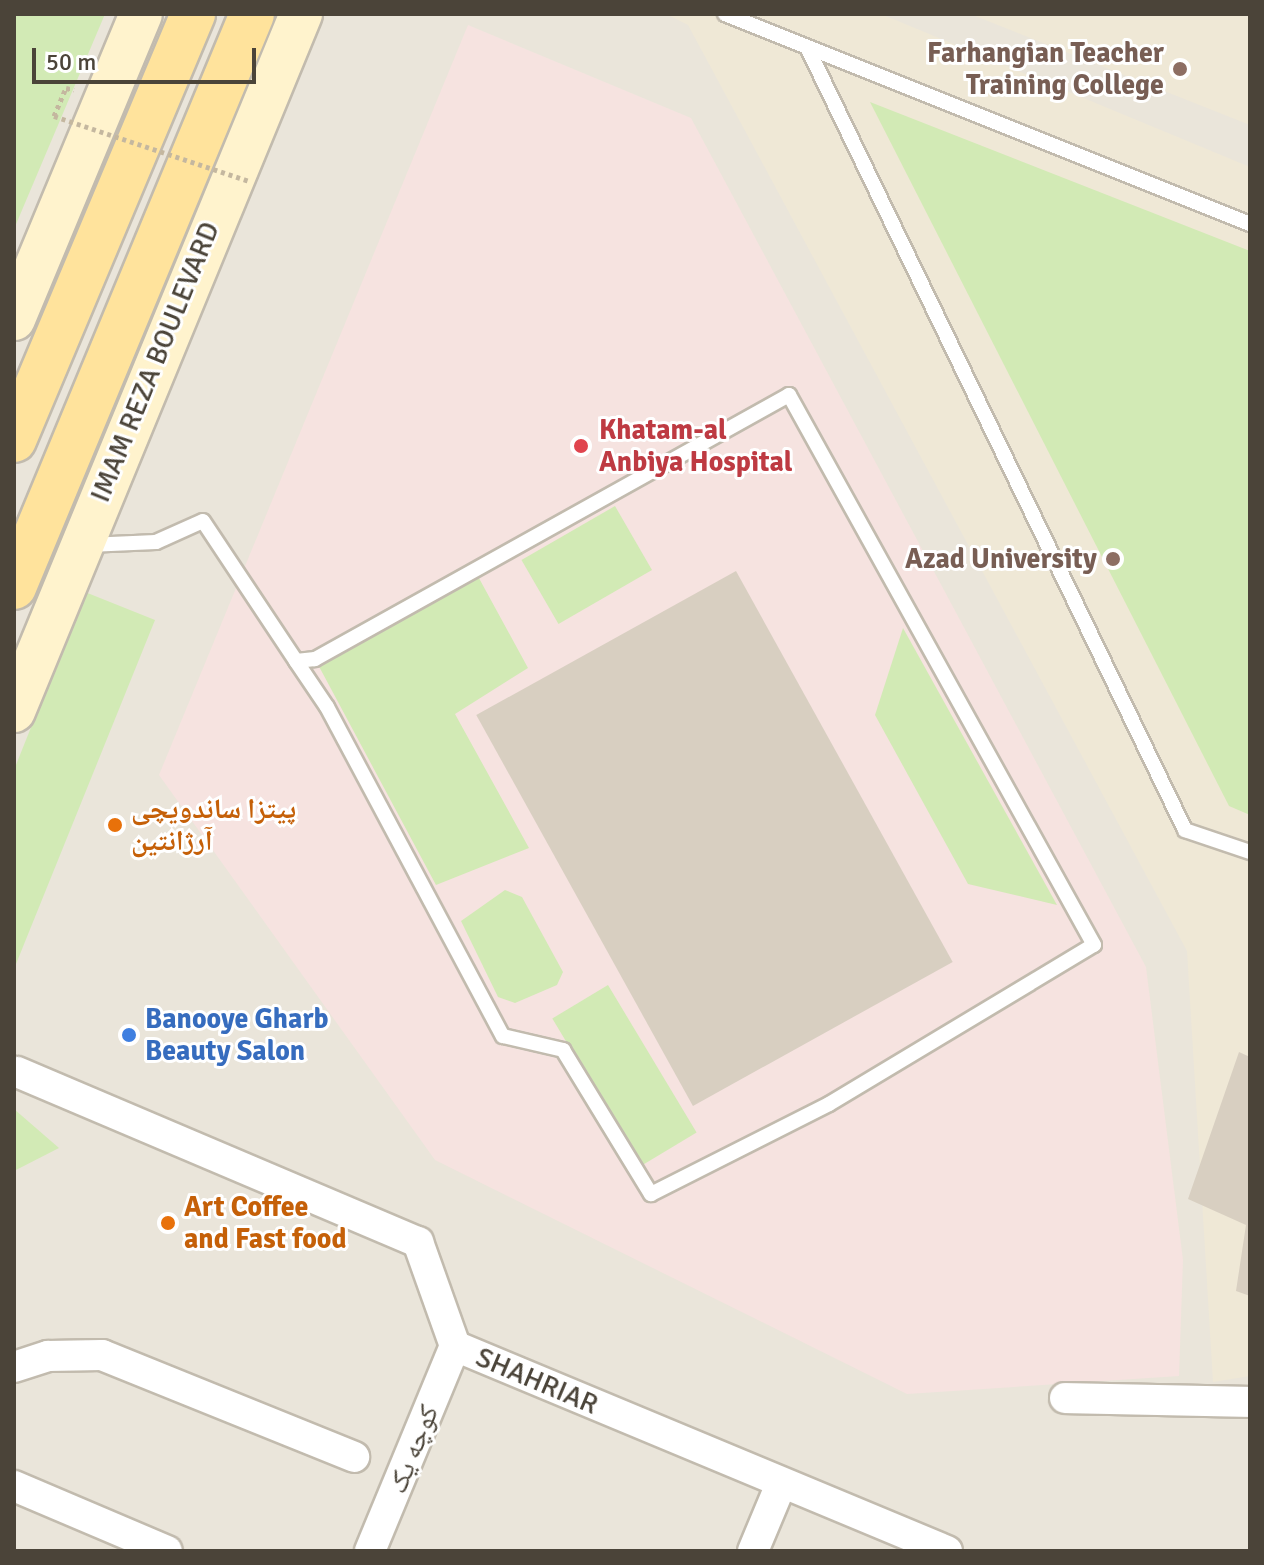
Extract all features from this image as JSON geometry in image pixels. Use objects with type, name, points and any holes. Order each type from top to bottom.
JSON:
[{"type":"main road","points":[[14,440],[193,14]]},
{"type":"main road","name":"IMAM REZA BOULEVARD","points":[[14,587],[252,14]]},
{"type":"street","points":[[14,319],[141,14]]},
{"type":"street","name":"IMAM REZA BOULEVARD","points":[[14,711],[301,14]]},
{"type":"street","name":"SHAHRIAR","points":[[15,1071],[418,1242],[455,1346],[947,1551]]},
{"type":"street","name":"کوچه یک","points":[[370,1551],[455,1346]]},
{"type":"street","points":[[14,1367],[48,1356],[102,1355],[354,1457]]},
{"type":"street","points":[[1065,1398],[1250,1402]]},
{"type":"street","points":[[753,1551],[781,1484]]},
{"type":"street","points":[[14,1486],[167,1551]]},
{"type":"lane","points":[[725,14],[809,51],[1250,224]]},
{"type":"lane","points":[[809,51],[1185,830],[1250,852]]},
{"type":"lane","points":[[80,546],[156,542],[203,521],[296,661],[327,707],[503,1036],[563,1050],[651,1194],[829,1104],[1094,945],[789,395],[315,659],[296,661]]},
{"type":"path","points":[[66,88],[54,116],[249,181]]},
{"type":"shaded area","points":[[14,14],[1250,14],[1250,1551],[14,1551]]},
{"type":"shaded area","name":"Azad University","points":[[666,14],[881,14],[1250,167],[1250,1376],[1213,1382],[1187,951],[688,25]]},
{"type":"shaded area","name":"Farhangian Teacher Training College","points":[[970,14],[1250,14],[1250,125]]},
{"type":"shaded area","name":"Khatam-al Anbiya Hospital","points":[[468,25],[691,118],[1146,967],[1183,1260],[1179,1376],[907,1394],[435,1160],[159,775]]},
{"type":"green space","points":[[14,14],[105,14],[14,229]]},
{"type":"green space","points":[[870,102],[1250,251],[1250,815],[1229,806]]},
{"type":"green space","points":[[615,506],[652,570],[558,624],[521,560]]},
{"type":"green space","points":[[474,569],[528,668],[455,714],[529,848],[436,885],[315,659]]},
{"type":"green space","points":[[85,592],[155,620],[14,969],[14,770]]},
{"type":"green space","points":[[903,628],[1057,905],[968,884],[875,715]]},
{"type":"green space","points":[[505,890],[522,897],[563,972],[557,985],[515,1003],[498,997],[461,921]]},
{"type":"green space","points":[[608,985],[697,1132],[641,1166],[552,1018]]},
{"type":"green space","points":[[14,1109],[59,1148],[14,1171]]},
{"type":"building","points":[[736,571],[953,962],[693,1106],[476,715]]},
{"type":"building","points":[[1239,1052],[1250,1057],[1250,1296],[1236,1291],[1246,1225],[1188,1199]]},
{"type":"place","name":"Farhangian Teacher Training College","points":[[1180,69]]},
{"type":"place","name":"Khatam-al Anbiya Hospital","points":[[581,446]]},
{"type":"place","name":"Azad University","points":[[1113,559]]},
{"type":"place","name":"پیتزا ساندویچی آرژانتین","points":[[115,825]]},
{"type":"place","name":"Banooye Gharb Beauty Salon","points":[[129,1035]]},
{"type":"place","name":"Art Coffee and Fast food","points":[[168,1223]]}]
